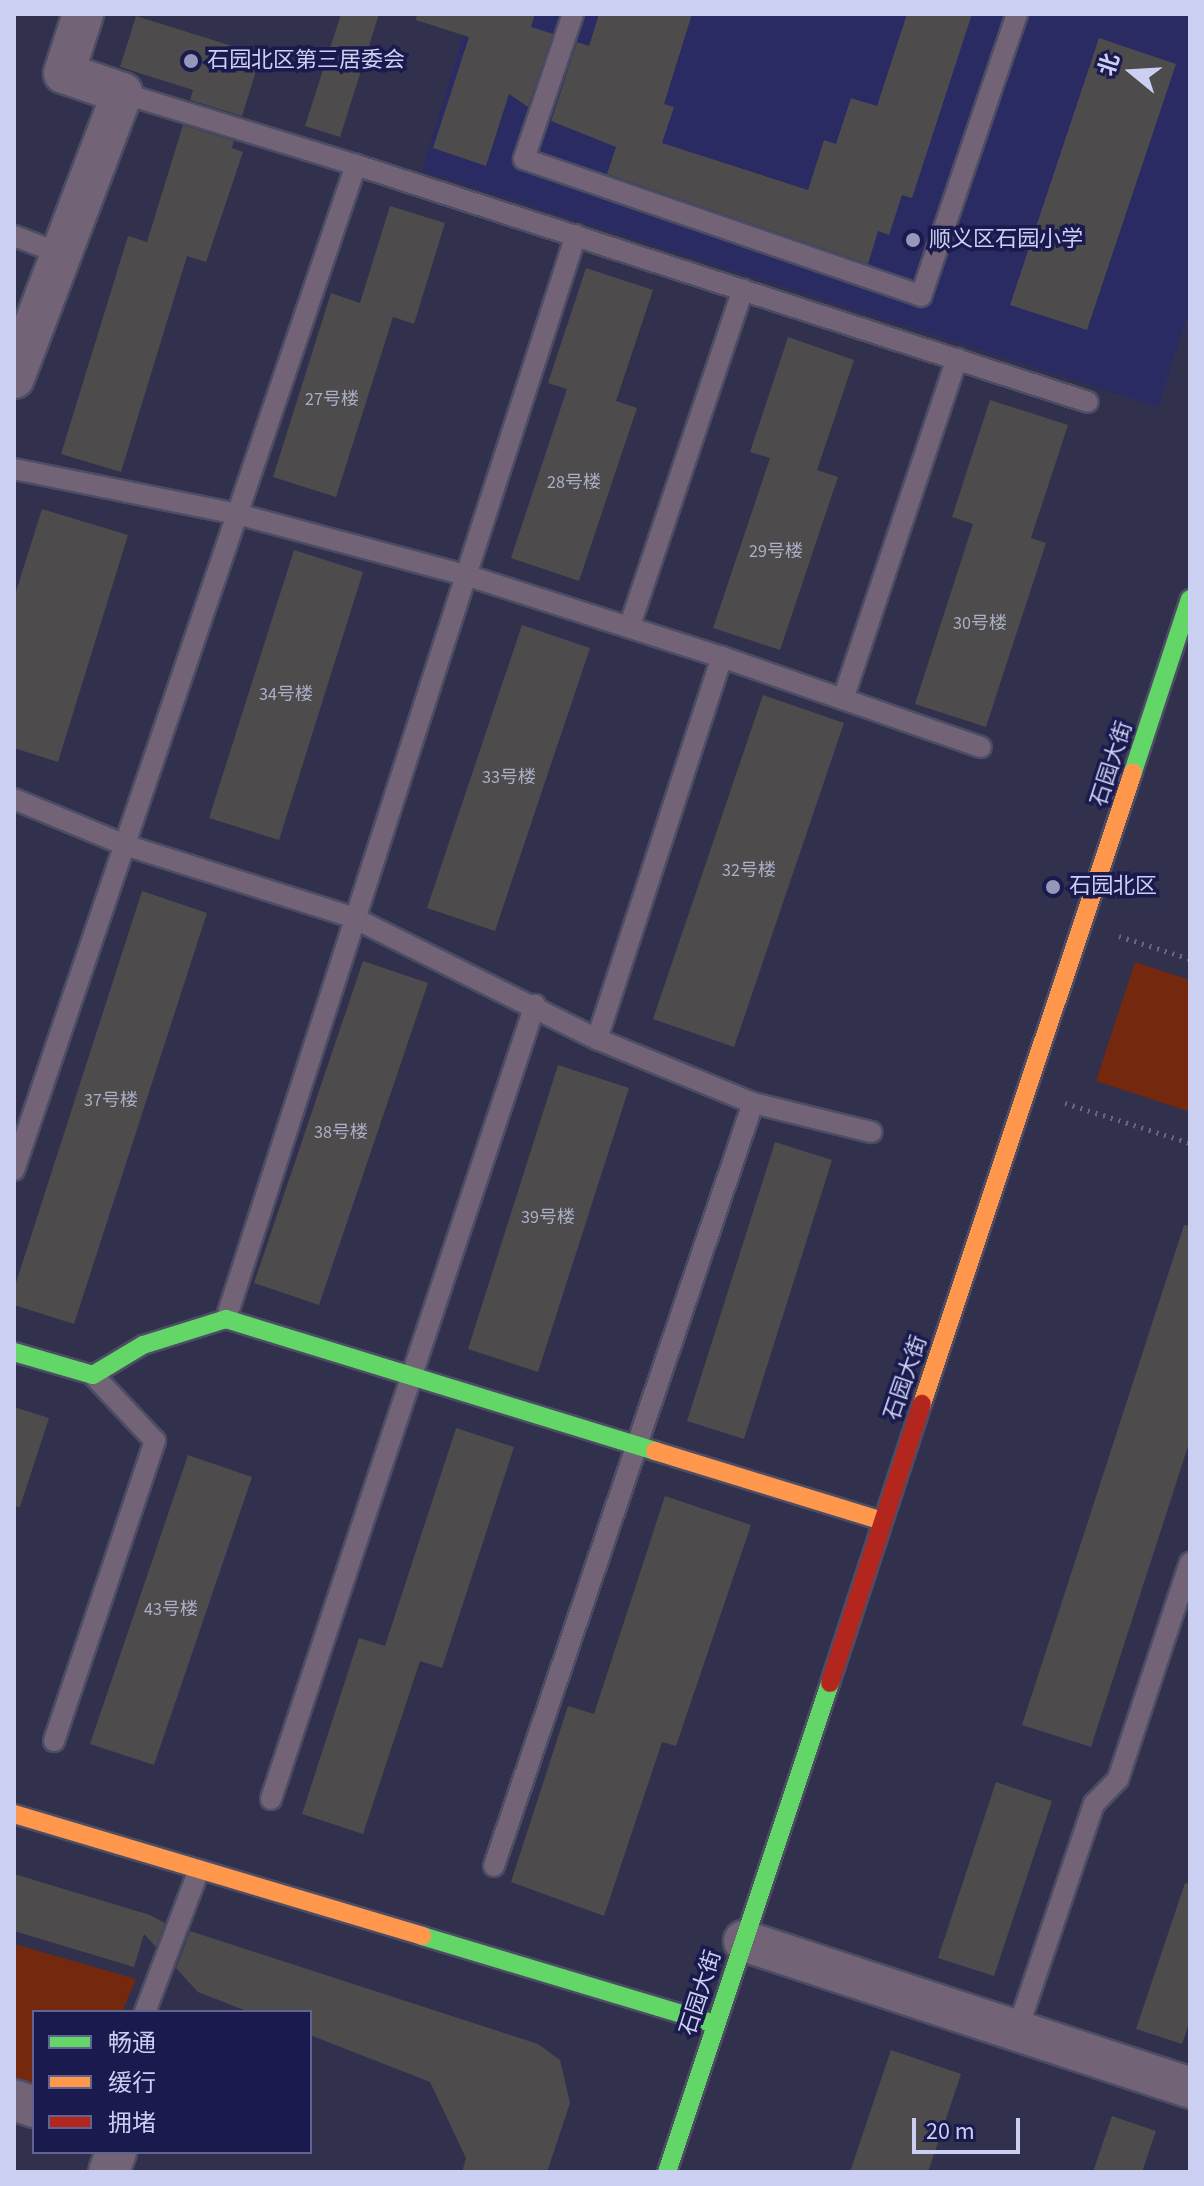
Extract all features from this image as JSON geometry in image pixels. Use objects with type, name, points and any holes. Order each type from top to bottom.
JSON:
[{"type":"street","points":[[14,378],[122,93],[64,73],[83,14]]},
{"type":"street","name":"石园大街","points":[[667,2172],[882,1521],[1030,1091],[1190,599]]},
{"type":"street","points":[[14,1352],[93,1375],[143,1345],[226,1319],[414,1374],[882,1521]]},
{"type":"street","points":[[14,1814],[716,2024]]},
{"type":"street","points":[[744,1941],[1190,2088]]},
{"type":"lane","points":[[573,14],[524,159],[921,296],[1017,14]]},
{"type":"lane","points":[[122,93],[576,235],[1088,402]]},
{"type":"lane","points":[[14,1170],[356,165]]},
{"type":"lane","points":[[226,1319],[352,917],[469,576],[576,235]]},
{"type":"lane","points":[[14,236],[59,253]]},
{"type":"lane","points":[[630,625],[743,289]]},
{"type":"lane","points":[[843,699],[957,359]]},
{"type":"lane","points":[[14,469],[237,514],[469,576],[630,625],[981,747]]},
{"type":"lane","points":[[597,1039],[722,657]]},
{"type":"lane","points":[[14,799],[125,845],[352,917],[535,1005],[597,1039],[753,1103],[871,1132]]},
{"type":"lane","points":[[271,1799],[535,1005]]},
{"type":"lane","points":[[494,1866],[753,1103]]},
{"type":"lane","points":[[54,1741],[155,1441],[93,1375]]},
{"type":"lane","points":[[1017,2031],[1094,1804],[1118,1779],[1190,1563]]},
{"type":"lane","points":[[146,2010],[199,1870]]},
{"type":"path","points":[[1085,925],[1190,959]]},
{"type":"path","points":[[1030,1091],[1190,1143]]},
{"type":"shaded area","name":"顺义区石园小学","points":[[470,14],[1190,14],[1190,308],[1158,407],[422,171]]},
{"type":"shaded area","points":[[1135,962],[1190,980],[1190,1112],[1096,1081]]},
{"type":"shaded area","points":[[14,1944],[136,1979],[123,2010],[32,2010],[32,2090],[14,2084]]},
{"type":"building","points":[[341,14],[379,14],[340,137],[305,126]]},
{"type":"building","points":[[417,14],[535,14],[531,27],[553,34],[528,107],[509,94],[486,166],[433,148],[469,37],[416,20]]},
{"type":"building","points":[[599,14],[692,14],[664,104],[674,107],[662,143],[808,190],[824,140],[836,144],[851,98],[877,106],[907,14],[972,14],[912,198],[902,195],[889,235],[878,231],[868,264],[607,174],[616,147],[551,121],[577,42],[589,46]]},
{"type":"building","name":"石园北区第三居委会","points":[[136,16],[261,55],[242,116],[190,100],[193,90],[120,67]]},
{"type":"building","points":[[1099,38],[1176,64],[1087,330],[1010,305]]},
{"type":"building","points":[[183,125],[234,141],[232,148],[243,152],[206,262],[187,256],[121,472],[61,454],[128,236],[147,242]]},
{"type":"building","points":[[390,206],[445,223],[414,324],[393,317],[336,497],[273,477],[331,293],[360,303]]},
{"type":"building","points":[[586,268],[653,290],[616,401],[637,408],[579,581],[511,558],[567,389],[548,383]]},
{"type":"building","points":[[788,337],[854,360],[817,470],[838,477],[780,650],[713,628],[770,458],[750,452]]},
{"type":"building","points":[[990,400],[1068,425],[1031,538],[1046,543],[986,727],[915,704],[973,524],[952,517]]},
{"type":"building","points":[[42,509],[128,535],[58,762],[14,748],[14,598]]},
{"type":"building","points":[[294,550],[363,572],[279,840],[209,818]]},
{"type":"building","points":[[522,625],[590,648],[495,931],[427,908]]},
{"type":"building","points":[[763,695],[844,723],[734,1047],[653,1019]]},
{"type":"building","points":[[142,891],[207,913],[74,1324],[14,1305],[14,1289]]},
{"type":"building","points":[[363,961],[428,983],[319,1305],[254,1283]]},
{"type":"building","points":[[558,1065],[629,1088],[538,1372],[468,1349]]},
{"type":"building","points":[[775,1142],[832,1160],[744,1439],[687,1421]]},
{"type":"building","points":[[1184,1225],[1190,1226],[1190,1440],[1091,1747],[1022,1725]]},
{"type":"building","points":[[14,1407],[49,1418],[20,1507],[14,1506]]},
{"type":"building","points":[[456,1428],[514,1447],[442,1668],[420,1661],[363,1834],[302,1814],[359,1638],[385,1646]]},
{"type":"building","points":[[188,1455],[252,1477],[154,1765],[90,1744]]},
{"type":"building","points":[[665,1496],[751,1525],[676,1746],[662,1742],[604,1916],[511,1882],[568,1706],[594,1714]]},
{"type":"building","points":[[996,1782],[1052,1801],[994,1976],[938,1958]]},
{"type":"building","points":[[14,1874],[150,1915],[165,1923],[156,1947],[144,1934],[134,1967],[14,1931]]},
{"type":"building","points":[[1185,1883],[1190,1884],[1190,2020],[1182,2044],[1136,2029]]},
{"type":"building","points":[[190,1931],[538,2044],[560,2060],[570,2103],[547,2172],[462,2172],[466,2158],[430,2082],[312,2036],[312,2010],[244,2010],[198,1992],[176,1968]]},
{"type":"building","points":[[891,2050],[961,2074],[928,2172],[850,2172]]},
{"type":"building","points":[[1112,2116],[1156,2131],[1142,2172],[1093,2172]]},
{"type":"traffic: fast","points":[[1133,772],[1190,599]]},
{"type":"traffic: fast","points":[[14,1352],[93,1375],[143,1345],[226,1319],[655,1451]]},
{"type":"traffic: fast","points":[[667,2172],[830,1683]]},
{"type":"traffic: fast","points":[[422,1936],[716,2024]]},
{"type":"traffic: slow","points":[[922,1404],[1133,772]]},
{"type":"traffic: slow","points":[[655,1451],[882,1521]]},
{"type":"traffic: slow","points":[[14,1814],[422,1936]]},
{"type":"traffic: jam","points":[[830,1683],[922,1404]]},
{"type":"place","name":"石园北区第三居委会","points":[[191,61]]},
{"type":"place","name":"顺义区石园小学","points":[[913,240]]},
{"type":"place","name":"石园北区","points":[[1053,887]]}]
